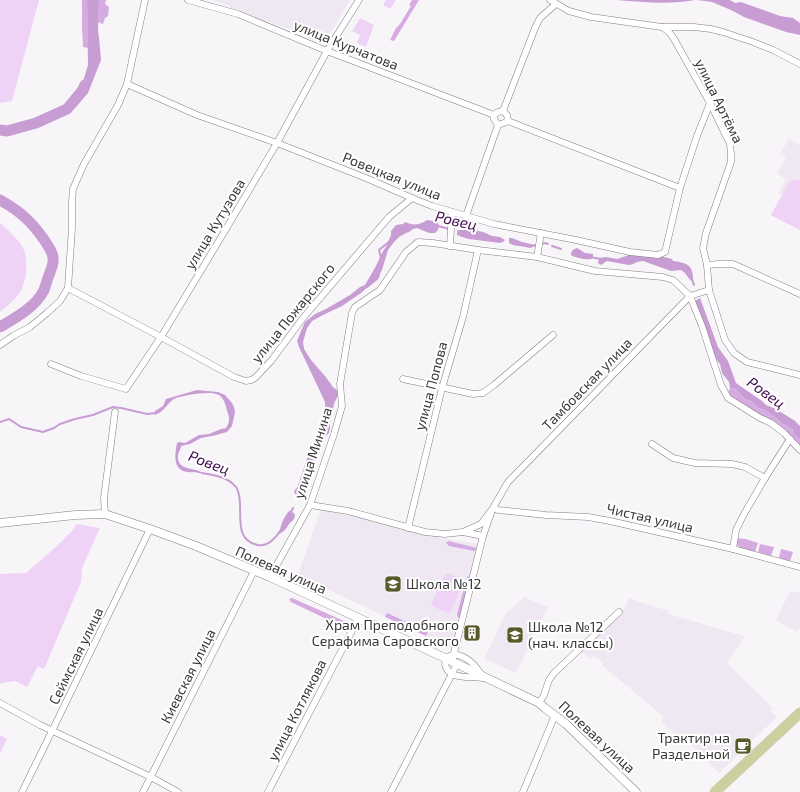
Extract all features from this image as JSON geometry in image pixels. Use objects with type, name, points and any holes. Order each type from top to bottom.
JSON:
[{"type":"main road","points":[[715,792],[800,713]]},
{"type":"street","points":[[0,345],[30,327],[47,313],[60,301],[68,288],[73,189],[84,164],[118,105],[127,84],[145,0]]},
{"type":"street","name":"улица Курчатова","points":[[188,0],[238,14],[327,52],[494,115]]},
{"type":"street","name":"улица Кутузова","points":[[51,364],[81,376],[126,389],[161,337],[220,239],[277,143],[327,52],[359,0]]},
{"type":"street","points":[[550,0],[569,11],[590,17],[662,27],[694,27],[724,32],[759,45],[800,64]]},
{"type":"street","points":[[503,111],[537,23],[540,18],[556,4]]},
{"type":"street","name":"улица Артёма","points":[[662,27],[669,32],[674,39],[710,102],[730,144],[731,162],[706,233],[703,248],[707,265],[709,290],[725,340],[734,353],[747,362],[800,375]]},
{"type":"street","name":"Ровецкая улица","points":[[127,84],[197,115],[277,143],[432,206],[494,224],[630,252],[658,255],[665,252],[680,188]]},
{"type":"street","points":[[498,124],[508,121],[680,188],[710,102]]},
{"type":"street","points":[[498,124],[494,119],[494,115],[503,111]]},
{"type":"street","points":[[503,111],[507,115],[508,121]]},
{"type":"street","points":[[466,216],[498,124]]},
{"type":"street","name":"улица Пожарского","points":[[68,288],[234,377],[246,381],[255,378],[303,318],[389,217],[412,198]]},
{"type":"street","points":[[452,212],[450,246],[537,258],[595,271],[663,277],[673,280],[690,296],[702,326],[721,385],[728,398],[760,418],[771,423],[784,433],[800,450]]},
{"type":"street","points":[[537,258],[541,233]]},
{"type":"street","name":"улица Минина","points":[[270,578],[310,505],[342,406],[340,384],[352,313],[355,307],[380,290],[406,252],[418,242],[450,246]]},
{"type":"street","name":"улица Попова","points":[[408,528],[442,388],[463,316],[478,250]]},
{"type":"street","points":[[707,265],[732,264],[800,294]]},
{"type":"street","name":"Тамбовская улица","points":[[310,505],[348,511],[425,532],[445,534],[463,532],[481,524],[493,508],[508,482],[690,296],[709,290]]},
{"type":"street","points":[[403,379],[473,394],[483,392],[494,385],[553,335]]},
{"type":"street","points":[[105,514],[104,498],[115,412]]},
{"type":"street","points":[[733,549],[736,530],[744,514],[790,439]]},
{"type":"street","points":[[652,444],[673,458],[695,463],[732,464],[745,467],[765,478]]},
{"type":"street","name":"Тамбовская улица","points":[[391,792],[452,674],[452,659],[483,536],[493,508]]},
{"type":"street","name":"Чистая улица","points":[[493,508],[546,515],[602,519],[733,549],[800,567]]},
{"type":"street","name":"Полевая улица","points":[[0,523],[75,515],[105,514],[196,546],[270,578],[358,619],[452,659],[486,678],[539,703],[566,724],[636,792]]},
{"type":"street","name":"Сеймская улица","points":[[22,792],[150,529]]},
{"type":"street","name":"Тамбовская улица","points":[[463,532],[483,536]]},
{"type":"street","name":"Киевская улица","points":[[143,792],[254,571]]},
{"type":"street","name":"Полевая улица","points":[[539,703],[544,696],[549,680],[554,673],[619,612]]},
{"type":"street","name":"улица Котлякова","points":[[268,792],[358,619]]},
{"type":"street","points":[[452,659],[445,663],[448,671],[452,674],[468,678],[486,678]]},
{"type":"street","points":[[0,704],[52,731],[151,777],[178,792]]},
{"type":"street","points":[[523,792],[555,715]]},
{"type":"shaded area","points":[[0,0],[39,0],[12,101],[0,103]]},
{"type":"shaded area","points":[[82,0],[87,0],[88,48],[83,47]]},
{"type":"shaded area","points":[[87,0],[99,0],[98,31],[101,60],[88,93],[75,108],[61,114],[58,113],[53,115],[51,121],[42,124],[40,118],[70,105],[79,95],[88,65]]},
{"type":"shaded area","points":[[99,0],[106,0],[105,4],[109,7],[108,16],[105,18],[103,24],[98,22]]},
{"type":"shaded area","points":[[212,0],[350,0],[325,42],[318,39],[313,40],[297,32]]},
{"type":"shaded area","points":[[386,0],[396,0],[390,9],[383,5]]},
{"type":"shaded area","points":[[412,0],[419,0],[394,41],[390,40],[396,28],[411,6],[409,5]]},
{"type":"shaded area","points":[[617,0],[695,0],[666,3]]},
{"type":"shaded area","points":[[697,0],[730,0],[735,3],[741,2],[780,16],[793,18],[800,23],[800,35],[786,32],[744,17],[712,2]]},
{"type":"shaded area","points":[[360,18],[374,25],[366,47],[357,43],[360,35],[352,31]]},
{"type":"shaded area","points":[[789,139],[800,145],[800,230],[771,215],[782,195],[779,193],[786,179],[777,174],[786,157],[780,154]]},
{"type":"shaded area","points":[[800,180],[800,230],[771,215],[790,181]]},
{"type":"shaded area","points":[[427,220],[438,222],[438,230],[435,233],[429,233],[417,228],[399,237],[388,250],[382,270],[377,279],[361,293],[342,306],[312,321],[307,328],[303,342],[304,349],[311,360],[337,390],[338,395],[334,404],[329,433],[321,444],[318,445],[317,443],[322,431],[321,427],[325,402],[297,341],[305,322],[315,314],[365,285],[386,247],[391,231],[396,225],[403,224],[405,222],[416,224]]},
{"type":"shaded area","points":[[0,223],[22,245],[26,259],[26,272],[18,295],[0,312]]},
{"type":"shaded area","points":[[458,230],[474,230],[500,237],[505,240],[500,243],[469,239],[457,235]]},
{"type":"shaded area","points":[[509,238],[535,245],[531,248],[513,245],[509,243]]},
{"type":"shaded area","points":[[577,248],[585,253],[593,254],[593,257],[591,259],[586,259],[571,255],[572,250]]},
{"type":"shaded area","points":[[629,255],[664,257],[688,265],[692,270],[693,279],[691,281],[681,270],[671,271],[643,261],[629,265],[607,261],[601,265],[598,263],[599,258],[606,257],[617,259]]},
{"type":"shaded area","points":[[700,298],[718,347],[728,361],[736,383],[766,405],[776,409],[795,421],[800,426],[800,439],[794,435],[792,429],[764,410],[758,408],[751,401],[745,399],[734,388],[730,388],[729,382],[722,373],[720,364],[715,358],[695,301]]},
{"type":"shaded area","points":[[730,388],[734,388],[745,399],[751,401],[758,408],[764,410],[792,429],[794,435],[800,439],[800,447],[762,417],[730,396],[728,393]]},
{"type":"shaded area","points":[[197,390],[218,392],[225,395],[232,403],[235,412],[232,426],[227,432],[201,438],[190,444],[181,446],[178,453],[178,461],[180,464],[203,473],[187,472],[179,468],[176,464],[175,454],[177,443],[185,443],[199,435],[209,434],[226,428],[229,418],[222,398],[219,395],[210,393],[185,396],[176,398],[159,413],[155,415],[154,413],[163,406],[166,399]]},
{"type":"shaded area","points":[[311,452],[313,462],[309,481],[304,492],[301,496],[298,496],[294,491],[297,488],[309,453]]},
{"type":"shaded area","name":"Школа №12","points":[[321,509],[398,526],[447,539],[478,544],[453,649],[298,575]]},
{"type":"shaded area","points":[[289,511],[294,513],[295,517],[285,530],[279,534],[282,522]]},
{"type":"shaded area","points":[[77,524],[100,528],[82,568],[81,582],[44,669],[38,666],[27,687],[15,681],[0,684],[0,574],[26,573],[58,545]]},
{"type":"shaded area","points":[[736,538],[746,539],[758,543],[755,552],[741,548],[737,545]]},
{"type":"shaded area","points":[[448,541],[477,548],[475,551],[449,546],[446,543]]},
{"type":"shaded area","points":[[760,544],[774,547],[771,556],[758,552]]},
{"type":"shaded area","points":[[781,549],[793,552],[790,561],[779,558]]},
{"type":"shaded area","points":[[448,573],[463,580],[464,583],[450,613],[434,607],[431,604],[445,575]]},
{"type":"shaded area","points":[[471,575],[462,614],[458,618],[457,614],[467,577]]},
{"type":"shaded area","points":[[790,591],[800,593],[800,628],[796,632],[776,620]]},
{"type":"shaded area","name":"Школа №12 (нач. классы)","points":[[524,597],[548,607],[516,673],[484,659],[507,611],[509,611]]},
{"type":"shaded area","points":[[292,598],[344,621],[346,626],[343,627],[291,602],[289,599]]},
{"type":"shaded area","points":[[629,598],[669,611],[668,614],[744,636],[727,663],[773,708],[771,711],[777,717],[719,773],[698,751],[684,739],[682,741],[661,721],[664,717],[602,665],[603,663],[593,656],[589,658],[581,651],[624,609]]},
{"type":"shaded area","points":[[387,613],[428,632],[426,636],[385,617]]},
{"type":"shaded area","points":[[0,735],[7,739],[0,754]]},
{"type":"waterway","points":[[0,130],[7,131],[36,123],[67,109],[85,85]]},
{"type":"waterway","points":[[0,200],[20,213],[40,234],[49,247],[53,259],[45,288],[36,302],[25,312],[0,327]]},
{"type":"waterway","name":"Ровец","points":[[438,226],[449,229]]},
{"type":"waterway","name":"Ровец","points":[[381,258],[379,250],[390,241]]},
{"type":"waterway","name":"Ровец","points":[[532,246],[545,243],[548,244]]},
{"type":"waterway","name":"Ровец","points":[[552,246],[561,249]]},
{"type":"waterway","name":"Ровец","points":[[590,257],[601,259]]},
{"type":"waterway","name":"Ровец","points":[[367,287],[377,279],[379,275]]},
{"type":"waterway","name":"Ровец","points":[[692,279],[694,285]]},
{"type":"waterway","name":"Ровец","points":[[0,422],[9,419],[21,427],[43,432],[60,424],[93,415],[113,407],[147,414],[157,412]]},
{"type":"waterway","name":"Ровец","points":[[202,473],[225,479],[237,488],[240,502],[242,532],[245,538],[250,542],[258,545],[265,545],[274,539],[280,531]]},
{"type":"waterway","name":"Ровец","points":[[290,514],[293,508]]},
{"type":"place","name":"Школа №12","points":[[393,584]]},
{"type":"place","name":"Храм Преподобного Серафима Саровского","points":[[472,633]]},
{"type":"place","name":"Школа №12 (нач. классы)","points":[[515,635]]},
{"type":"place","name":"Трактир на Раздельной","points":[[743,746]]}]
